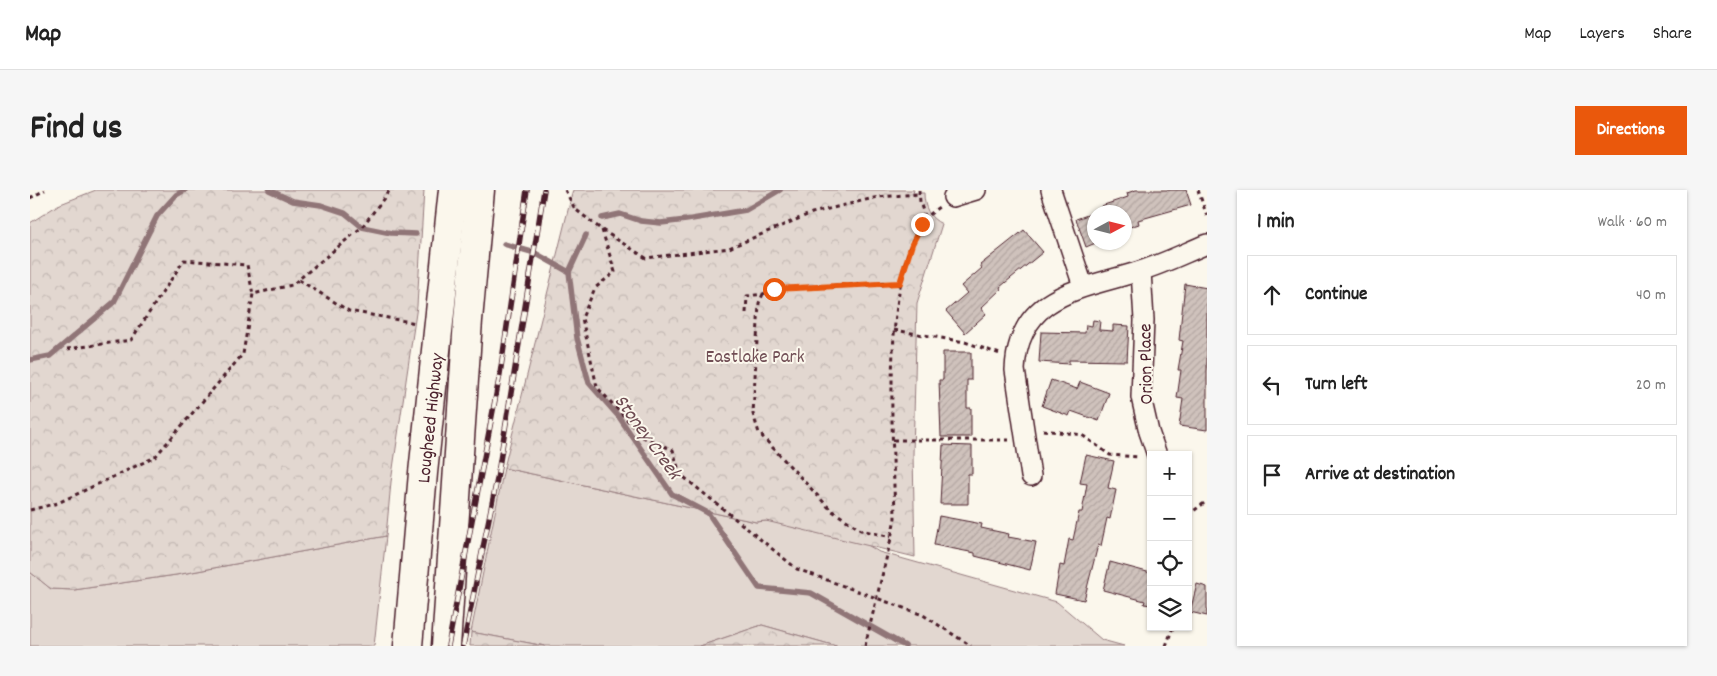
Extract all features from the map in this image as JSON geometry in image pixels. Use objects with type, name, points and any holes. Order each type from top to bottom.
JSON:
[{"type":"main road","name":"Lougheed Highway","points":[[408,646],[423,473],[454,190]]},
{"type":"main road","name":"Lougheed Highway","points":[[446,646],[458,442],[480,190]]},
{"type":"street","points":[[953,197],[976,190]]},
{"type":"street","points":[[1051,190],[1082,286]]},
{"type":"street","points":[[1031,476],[1026,434],[1017,394],[1015,360],[1022,336],[1044,306],[1060,295],[1082,286],[1141,271],[1207,244]]},
{"type":"street","name":"Orion Place","points":[[1141,271],[1144,320],[1141,397],[1149,432],[1150,451]]},
{"type":"path","points":[[30,198],[45,190]]},
{"type":"path","points":[[253,294],[292,285],[299,280],[362,227],[390,190]]},
{"type":"path","points":[[565,190],[575,209],[602,230],[646,258],[729,248],[812,213],[868,199],[919,192],[925,217],[912,244],[900,283],[894,330],[893,440],[895,518],[865,646]]},
{"type":"path","points":[[1198,190],[1207,216]]},
{"type":"path","points":[[602,230],[615,272],[595,288],[582,318],[597,387],[642,437],[673,450],[680,474],[796,569],[923,615],[971,646]]},
{"type":"path","points":[[30,510],[58,503],[155,457],[243,354],[253,294],[247,265],[184,260],[131,340],[67,349]]},
{"type":"path","points":[[299,280],[349,311],[419,324]]},
{"type":"path","points":[[746,313],[747,296],[763,294],[774,289],[900,283]]},
{"type":"path","points":[[763,294],[759,303],[753,414],[759,433],[831,510],[861,530],[892,537]]},
{"type":"path","points":[[894,330],[966,342],[1015,360]]},
{"type":"path","points":[[893,440],[1026,434],[1082,435],[1110,455],[1147,456]]},
{"type":"path","points":[[1192,512],[1207,501]]},
{"type":"path","points":[[1166,646],[1172,631]]},
{"type":"green space","points":[[96,190],[424,190],[417,306],[391,482],[386,536],[176,575],[74,590],[51,589],[30,572],[30,223],[58,205]]},
{"type":"green space","name":"Eastlake Park","points":[[573,190],[914,190],[913,193],[924,193],[928,211],[937,222],[942,224],[917,303],[913,454],[915,557],[766,521],[756,522],[504,468]]},
{"type":"green space","points":[[504,468],[756,522],[819,515],[879,552],[1057,602],[1102,640],[1124,646],[836,646],[762,625],[700,646],[545,646],[471,632]]},
{"type":"green space","points":[[386,536],[374,646],[30,646],[30,572],[51,589],[74,590],[176,575]]},
{"type":"green space","points":[[762,625],[836,646],[700,646]]},
{"type":"green space","points":[[471,632],[545,646],[470,646]]},
{"type":"building","points":[[1136,190],[1186,190],[1191,205],[1138,220],[1139,224],[1132,226],[1132,205],[1104,205],[1128,197],[1127,193]]},
{"type":"building","points":[[1087,215],[1086,247],[1076,219]]},
{"type":"building","points":[[1024,230],[1043,252],[1000,287],[1001,289],[981,308],[986,314],[965,333],[946,311],[967,293],[961,286],[982,268],[980,265]]},
{"type":"building","points":[[1185,284],[1207,288],[1207,430],[1179,426],[1183,399],[1177,398],[1181,370],[1178,370],[1183,341],[1179,340]]},
{"type":"building","points":[[1093,320],[1100,321],[1099,330],[1113,331],[1113,325],[1129,326],[1127,361],[1069,360],[1069,364],[1039,362],[1041,332],[1085,333],[1086,325],[1092,326]]},
{"type":"building","points":[[943,352],[971,352],[971,380],[967,380],[967,408],[971,408],[971,437],[941,437],[939,380],[943,380]]},
{"type":"building","points":[[1051,380],[1077,389],[1080,382],[1109,393],[1099,421],[1071,411],[1069,416],[1042,406]]},
{"type":"building","points":[[943,445],[972,446],[972,474],[968,474],[968,504],[940,504]]},
{"type":"building","points":[[1086,455],[1114,461],[1108,488],[1116,490],[1110,519],[1107,518],[1101,546],[1098,545],[1084,600],[1055,594],[1060,565],[1064,566],[1069,539],[1073,540],[1079,512],[1082,512],[1087,484],[1080,483]]},
{"type":"building","points":[[939,516],[982,524],[981,528],[1009,534],[1008,537],[1036,542],[1030,570],[975,556],[975,553],[934,545]]},
{"type":"building","points":[[1110,562],[1147,572],[1147,604],[1144,604],[1145,601],[1103,590]]},
{"type":"building","points":[[1197,584],[1207,587],[1207,616],[1192,612]]},
{"type":"waterway","name":"Stoney Creek","points":[[30,360],[50,356],[114,302],[157,216],[176,195],[185,190]]},
{"type":"waterway","name":"Stoney Creek","points":[[269,190],[293,201],[321,205],[345,213],[362,227],[391,233],[416,234]]},
{"type":"waterway","points":[[602,218],[620,214],[641,221],[661,223],[686,220],[746,210],[780,190]]},
{"type":"waterway","points":[[569,272],[586,235]]},
{"type":"waterway","name":"Stoney Creek","points":[[504,244],[535,253],[569,272],[577,338],[589,383],[619,417],[672,494],[708,513],[759,588],[811,593],[905,646]]},
{"type":"railway","points":[[448,646],[500,374],[527,190]]},
{"type":"railway","points":[[463,646],[497,479],[544,190]]},
{"type":"route","points":[[774,289],[900,283],[912,244],[922,224]]}]
